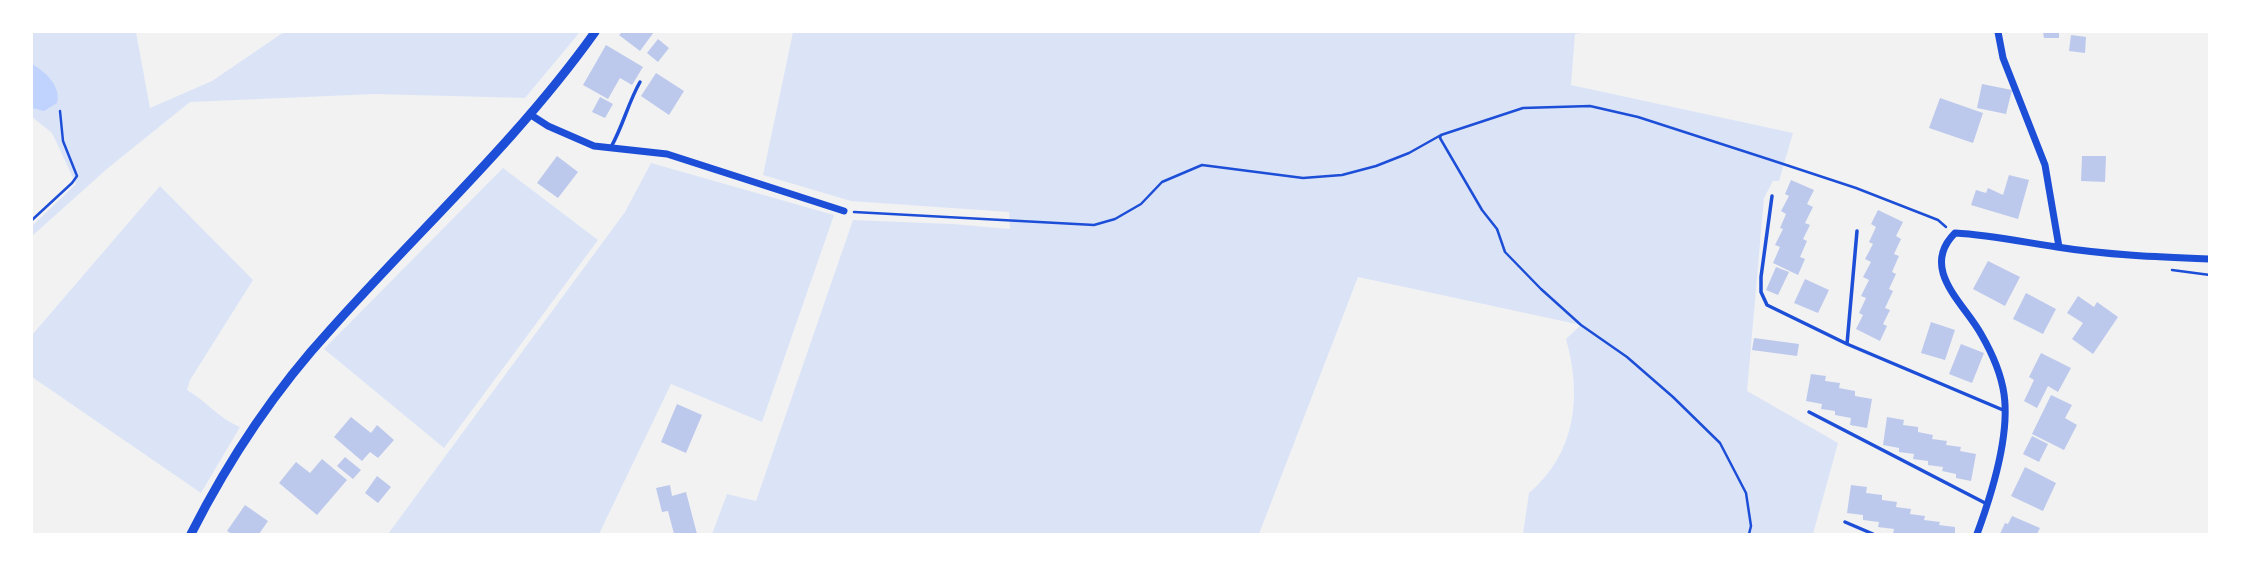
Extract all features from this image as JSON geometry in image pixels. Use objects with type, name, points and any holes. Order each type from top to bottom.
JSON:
[{"type":"street","points":[[191,534],[239,450],[304,360],[403,249],[531,115],[595,32]]},
{"type":"street","points":[[1998,32],[2003,58],[2045,165],[2059,247]]},
{"type":"street","points":[[531,115],[548,126],[594,146],[667,154],[844,211]]},
{"type":"street","points":[[1977,534],[1988,505],[2001,449],[2005,396],[2000,374],[1980,332],[1947,286],[1941,266],[1945,243],[1955,233],[1986,234],[2059,247],[2156,257],[2210,259]]},
{"type":"lane","points":[[610,149],[621,130],[631,98],[640,82]]},
{"type":"lane","points":[[1772,196],[1761,276],[1761,292],[1767,305],[1847,344],[2005,411]]},
{"type":"lane","points":[[1847,344],[1857,231]]},
{"type":"lane","points":[[1809,411],[1988,505]]},
{"type":"lane","points":[[1845,522],[1873,534]]},
{"type":"path","points":[[844,211],[1094,225],[1115,219],[1141,204],[1163,182],[1202,165],[1303,178],[1342,174],[1376,166],[1409,153],[1441,135],[1523,108],[1590,106],[1638,117],[1856,188],[1938,220],[1955,233]]},
{"type":"path","points":[[32,220],[72,183],[76,176],[63,141],[60,111]]},
{"type":"path","points":[[1441,135],[1440,138],[1482,210],[1497,229],[1506,252],[1541,289],[1581,325],[1627,357],[1720,443],[1746,493],[1751,526],[1749,534]]},
{"type":"shaded area","points":[[32,32],[136,32],[150,108],[212,81],[284,32],[580,32],[525,98],[375,94],[190,102],[108,168],[32,236],[32,226],[76,184],[52,133],[32,117]]},
{"type":"shaded area","points":[[793,32],[1588,32],[1575,34],[1571,85],[1793,133],[1779,181],[1773,181],[1764,198],[1747,391],[1838,443],[1813,534],[1523,534],[1529,493],[1545,477],[1566,442],[1574,402],[1574,381],[1566,339],[1581,325],[1358,277],[1259,534],[712,534],[727,494],[756,501],[853,220],[1010,229],[1009,212],[851,201],[763,175]]},
{"type":"shaded area","points":[[651,163],[834,215],[762,422],[671,384],[599,534],[388,534],[625,212]]},
{"type":"shaded area","points":[[503,168],[598,240],[444,448],[324,349]]},
{"type":"shaded area","points":[[160,186],[253,280],[190,380],[187,390],[240,427],[201,493],[32,377],[32,335]]},
{"type":"water","points":[[32,64],[47,75],[57,90],[57,103],[44,111],[32,108]]},
{"type":"building","points":[[622,32],[654,32],[640,51],[619,35]]},
{"type":"building","points":[[2043,32],[2059,32],[2059,38],[2044,38]]},
{"type":"building","points":[[2071,35],[2086,37],[2085,53],[2069,51]]},
{"type":"building","points":[[658,39],[669,48],[658,62],[647,53]]},
{"type":"building","points":[[606,45],[643,67],[632,85],[620,78],[608,99],[583,85]]},
{"type":"building","points":[[656,73],[684,91],[669,115],[641,96]]},
{"type":"building","points":[[1982,84],[2012,90],[2006,114],[1977,108]]},
{"type":"building","points":[[600,97],[613,104],[605,118],[592,112]]},
{"type":"building","points":[[1940,98],[1983,113],[1973,143],[1929,128]]},
{"type":"building","points":[[557,156],[578,172],[558,198],[537,183]]},
{"type":"building","points":[[2082,156],[2106,156],[2105,182],[2081,181]]},
{"type":"building","points":[[2009,175],[2029,180],[2018,219],[1971,205],[1976,190],[1986,193],[1988,188],[2003,195]]},
{"type":"building","points":[[1791,180],[1814,190],[1807,204],[1813,207],[1805,223],[1810,225],[1803,239],[1807,241],[1800,257],[1805,259],[1798,275],[1773,263],[1780,247],[1775,245],[1783,229],[1780,228],[1786,214],[1781,211],[1789,196],[1785,194]]},
{"type":"building","points":[[1878,210],[1903,222],[1896,236],[1901,239],[1894,254],[1899,256],[1892,272],[1896,274],[1889,289],[1893,291],[1885,308],[1890,310],[1883,324],[1887,326],[1880,341],[1856,329],[1863,315],[1859,313],[1866,298],[1861,296],[1869,280],[1863,277],[1871,262],[1865,259],[1873,244],[1869,242],[1876,227],[1871,224]]},
{"type":"building","points":[[1988,261],[2020,277],[2005,306],[1973,289]]},
{"type":"building","points":[[1776,267],[1789,272],[1778,295],[1766,290]]},
{"type":"building","points":[[1805,279],[1829,290],[1818,313],[1794,303]]},
{"type":"building","points":[[2026,293],[2056,309],[2043,334],[2013,319]]},
{"type":"building","points":[[2078,296],[2094,307],[2097,302],[2118,317],[2093,354],[2072,339],[2083,323],[2067,313]]},
{"type":"building","points":[[1931,322],[1955,330],[1945,360],[1921,353]]},
{"type":"building","points":[[1754,338],[1799,344],[1797,356],[1752,350]]},
{"type":"building","points":[[1961,344],[1984,353],[1972,383],[1949,374]]},
{"type":"building","points":[[2041,353],[2071,368],[2058,392],[2048,386],[2037,408],[2024,401],[2034,380],[2029,377]]},
{"type":"building","points":[[1811,374],[1826,376],[1825,381],[1840,383],[1839,388],[1855,391],[1855,396],[1872,399],[1867,428],[1850,425],[1851,418],[1835,415],[1835,411],[1821,409],[1822,404],[1806,401]]},
{"type":"building","points":[[2051,395],[2072,405],[2065,418],[2077,425],[2064,450],[2032,434]]},
{"type":"building","points":[[677,404],[702,415],[686,453],[661,442]]},
{"type":"building","points":[[351,417],[371,433],[377,425],[394,440],[378,458],[370,452],[362,461],[334,437]]},
{"type":"building","points":[[1887,417],[1904,420],[1903,425],[1918,427],[1918,432],[1933,435],[1932,439],[1947,441],[1946,445],[1961,447],[1960,451],[1976,454],[1971,481],[1942,471],[1943,467],[1928,465],[1928,461],[1913,459],[1914,454],[1899,452],[1899,448],[1883,445]]},
{"type":"building","points":[[2032,436],[2048,444],[2039,462],[2023,454]]},
{"type":"building","points":[[345,457],[361,470],[353,479],[337,466]]},
{"type":"building","points":[[322,459],[347,480],[317,515],[279,483],[296,462],[310,473]]},
{"type":"building","points":[[2025,467],[2056,483],[2043,511],[2011,496]]},
{"type":"building","points":[[377,476],[391,487],[378,503],[365,493]]},
{"type":"building","points":[[670,485],[672,496],[686,492],[697,534],[674,534],[668,511],[662,512],[656,488]]},
{"type":"building","points":[[1851,485],[1867,487],[1866,493],[1882,495],[1882,500],[1897,502],[1896,507],[1911,509],[1910,514],[1925,516],[1924,520],[1955,527],[1955,534],[1893,534],[1894,529],[1878,527],[1879,522],[1863,520],[1863,515],[1847,513]]},
{"type":"building","points":[[245,505],[268,521],[259,534],[232,534],[227,531]]},
{"type":"building","points":[[2012,516],[2040,528],[2037,534],[2000,534]]}]
